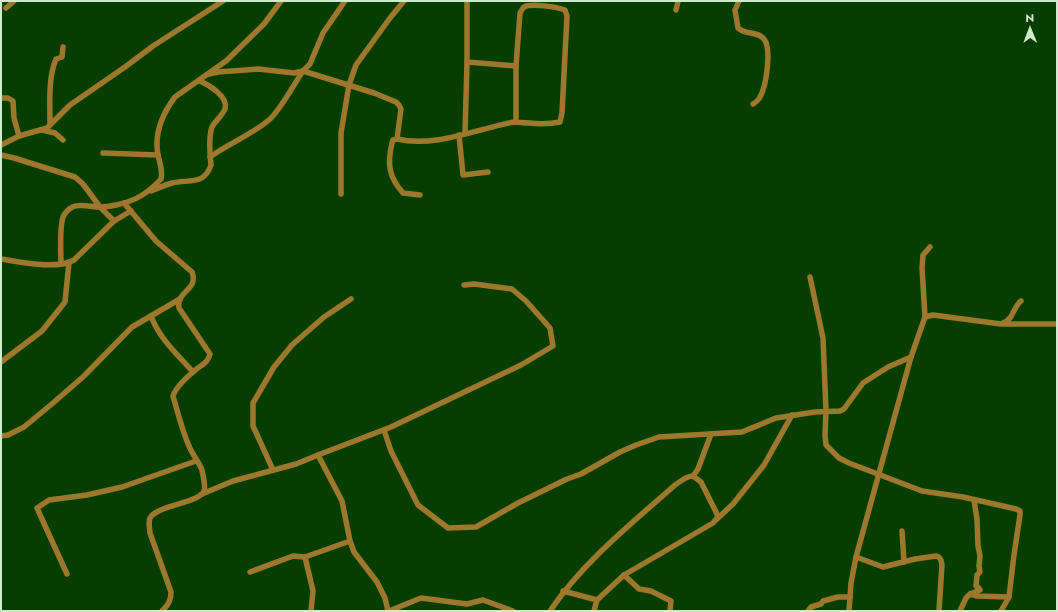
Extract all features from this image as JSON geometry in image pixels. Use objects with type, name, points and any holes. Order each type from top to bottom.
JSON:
[{"type":"street","points":[[6,8],[14,1]]},
{"type":"street","points":[[150,192],[161,179],[162,167],[158,155],[159,132],[164,113],[175,97],[226,60],[245,43],[264,24],[280,1]]},
{"type":"street","points":[[210,157],[222,148],[250,134],[270,119],[310,64],[323,33],[345,1]]},
{"type":"street","points":[[341,194],[341,133],[349,85],[356,65],[404,1]]},
{"type":"street","points":[[465,133],[467,1]]},
{"type":"street","points":[[676,10],[678,1]]},
{"type":"street","points":[[738,1],[735,10],[740,30],[760,36],[766,42],[768,59],[766,80],[760,98],[753,104]]},
{"type":"street","points":[[1,145],[19,136],[47,128],[50,123],[70,105],[153,46],[220,2]]},
{"type":"street","points":[[420,195],[403,193],[394,183],[390,171],[391,148],[393,140],[420,141],[459,135],[516,122],[529,124],[560,122],[562,113],[567,16],[564,10],[559,8],[529,6],[522,9],[520,13],[516,66],[516,122]]},
{"type":"street","points":[[50,123],[52,69],[56,59],[62,57],[64,47]]},
{"type":"street","points":[[467,62],[516,66]]},
{"type":"street","points":[[205,75],[218,72],[258,69],[294,73],[304,71],[374,92],[396,102],[399,105],[398,139]]},
{"type":"street","points":[[61,264],[62,224],[64,216],[69,209],[76,205],[84,204],[100,207],[124,203],[173,183],[195,182],[209,170],[211,165],[211,132],[213,126],[225,109],[225,101],[211,86],[200,80]]},
{"type":"street","points":[[1,98],[8,98],[14,101],[14,118],[19,136]]},
{"type":"street","points":[[42,130],[55,133],[63,140]]},
{"type":"street","points":[[459,135],[463,175],[488,172]]},
{"type":"street","points":[[103,153],[158,155]]},
{"type":"street","points":[[1,156],[14,158],[75,177],[83,184],[100,207],[114,221]]},
{"type":"street","points":[[1,436],[24,427],[84,376],[132,327],[180,298],[192,285],[194,278],[192,272],[156,241],[124,203]]},
{"type":"street","points":[[1,259],[40,264],[61,264],[69,262],[74,260],[114,221],[131,211]]},
{"type":"street","points":[[849,611],[856,557],[911,357],[925,317],[922,268],[923,255],[930,247]]},
{"type":"street","points":[[1,362],[42,331],[65,302],[69,262]]},
{"type":"street","points":[[810,277],[823,338],[826,445],[839,458],[849,463],[922,491],[974,500],[1020,511],[1009,597],[1001,611]]},
{"type":"street","points":[[162,611],[168,606],[171,599],[171,592],[150,534],[150,518],[157,512],[233,480],[296,464],[384,430],[521,365],[553,346],[550,328],[526,301],[512,289],[474,284],[464,285]]},
{"type":"street","points":[[180,298],[178,303],[179,308],[210,354],[207,361],[193,372],[176,390],[173,396],[188,444],[201,470],[204,484],[204,491],[202,494]]},
{"type":"street","points":[[273,470],[253,426],[253,403],[274,367],[292,345],[324,317],[351,299]]},
{"type":"street","points":[[1001,324],[1009,320],[1017,304],[1021,301]]},
{"type":"street","points":[[925,317],[940,315],[1001,324],[1057,324]]},
{"type":"street","points":[[151,316],[154,326],[171,348],[193,372]]},
{"type":"street","points":[[384,430],[391,451],[418,505],[448,528],[476,527],[518,503],[580,474],[636,444],[659,437],[742,432],[770,419],[826,411],[840,411],[844,409],[863,383],[888,367],[911,357]]},
{"type":"street","points":[[594,611],[597,600],[624,575],[717,520],[733,504],[764,465],[792,415]]},
{"type":"street","points":[[693,476],[698,469],[711,434]]},
{"type":"street","points":[[318,455],[342,501],[350,541],[354,552],[376,582],[385,598],[389,611],[421,598],[467,604],[483,600],[513,611]]},
{"type":"street","points":[[67,574],[37,508],[49,500],[87,495],[122,487],[196,461]]},
{"type":"street","points":[[550,611],[564,591],[609,543],[675,485],[688,476],[693,476],[700,482],[716,512],[718,517],[717,520]]},
{"type":"street","points":[[960,611],[966,598],[970,594],[980,590],[976,586],[977,575],[980,572],[980,556],[974,500]]},
{"type":"street","points":[[902,531],[904,562]]},
{"type":"street","points":[[250,572],[293,556],[306,557],[350,541]]},
{"type":"street","points":[[856,557],[884,567],[936,556],[941,559],[941,594],[939,611]]},
{"type":"street","points":[[306,557],[313,591],[311,611]]},
{"type":"street","points":[[624,575],[638,589],[651,591],[671,601],[670,611]]},
{"type":"street","points":[[564,591],[597,600]]},
{"type":"street","points":[[970,594],[977,596],[1009,597]]},
{"type":"street","points":[[808,611],[811,607],[821,604],[824,601],[838,597],[850,597]]}]
